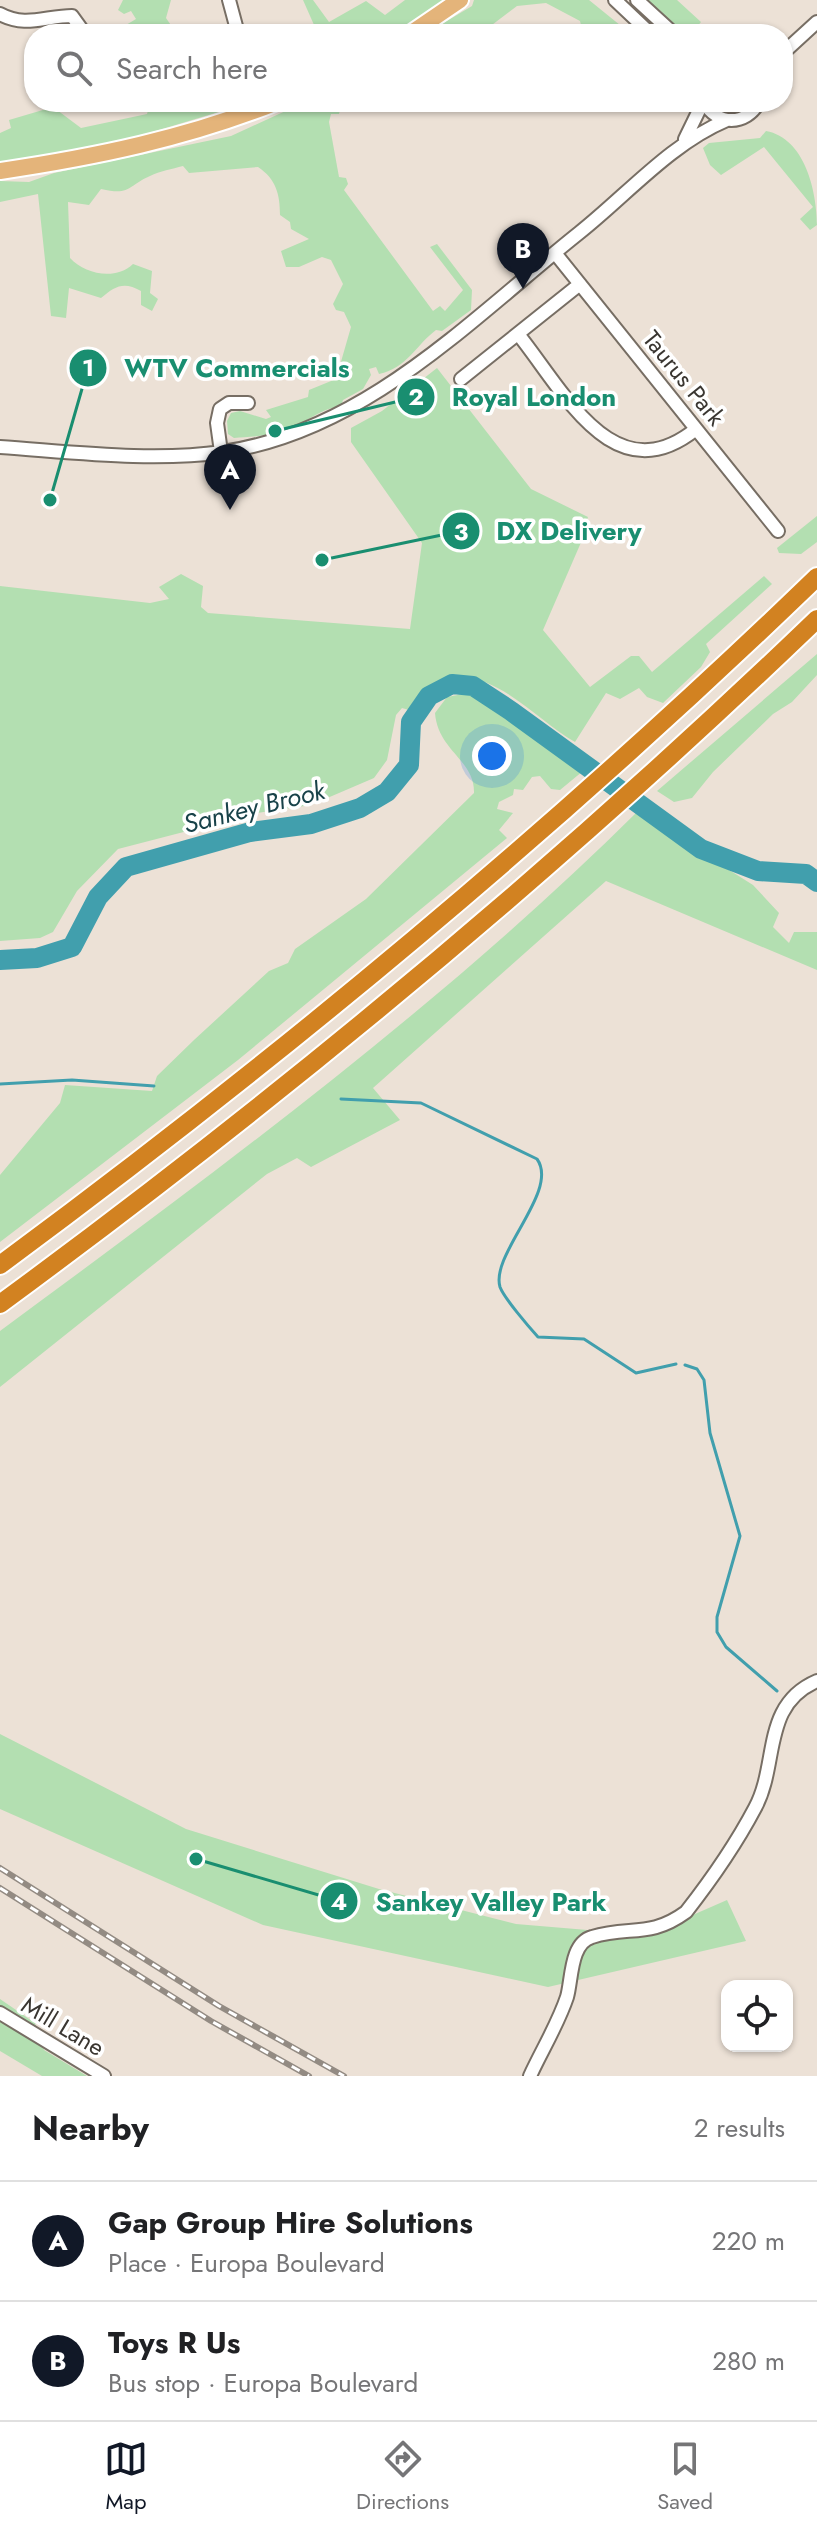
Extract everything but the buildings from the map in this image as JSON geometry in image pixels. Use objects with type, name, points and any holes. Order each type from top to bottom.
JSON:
[{"type":"highway","points":[[0,1265],[280,1050],[597,785],[817,577]]},
{"type":"highway","points":[[0,1304],[350,1034],[460,943],[645,780],[817,619]]},
{"type":"main road","points":[[425,24],[460,0]]},
{"type":"main road","points":[[0,171],[78,160],[158,142],[247,112]]},
{"type":"street","points":[[76,0],[72,16],[78,24]]},
{"type":"street","points":[[229,0],[236,24]]},
{"type":"street","points":[[615,0],[640,24]]},
{"type":"street","points":[[637,0],[663,24]]},
{"type":"street","points":[[0,14],[27,23],[51,16],[72,16]]},
{"type":"street","points":[[793,42],[817,22]]},
{"type":"street","points":[[683,142],[698,112]]},
{"type":"street","points":[[710,112],[727,120]]},
{"type":"street","points":[[0,447],[145,455],[221,452],[302,431],[369,398],[616,204],[683,142],[727,120],[745,117],[750,112]]},
{"type":"street","name":"Taurus Park","points":[[555,253],[778,531]]},
{"type":"street","points":[[461,379],[580,284]]},
{"type":"street","points":[[518,334],[595,431],[619,446],[642,452],[667,448],[696,429]]},
{"type":"street","points":[[221,452],[217,423],[220,409],[229,403],[248,403]]},
{"type":"street","points":[[530,2076],[566,1998],[579,1947],[593,1936],[646,1932],[671,1923],[686,1912],[755,1807],[765,1783],[771,1738],[779,1716],[792,1697],[817,1681]]},
{"type":"street","name":"Mill Lane","points":[[0,2013],[104,2076]]},
{"type":"green space","points":[[123,0],[171,0],[166,18],[170,24],[128,24],[136,19],[131,11],[124,14],[118,10]]},
{"type":"green space","points":[[303,0],[313,0],[329,22],[366,1],[385,15],[405,0],[447,0],[411,24],[314,24]]},
{"type":"green space","points":[[474,0],[589,0],[619,24],[581,24],[546,3],[517,6],[493,24],[442,24],[472,6]]},
{"type":"green space","points":[[647,0],[677,0],[701,22],[674,24]]},
{"type":"green space","points":[[36,112],[60,112],[81,128],[147,114],[219,112],[109,145],[0,165],[0,133],[11,128],[9,120]]},
{"type":"green space","points":[[283,112],[340,112],[331,114],[329,122],[339,177],[346,178],[348,184],[344,190],[433,311],[440,306],[445,311],[463,290],[430,247],[437,244],[472,290],[471,310],[442,331],[436,330],[397,367],[379,374],[376,367],[369,369],[371,375],[363,389],[343,400],[341,406],[320,413],[287,431],[234,438],[228,434],[227,421],[231,413],[240,411],[266,419],[271,417],[266,410],[308,397],[309,390],[336,379],[351,327],[344,312],[336,310],[333,304],[343,284],[331,260],[322,257],[299,267],[286,267],[281,251],[309,239],[291,229],[290,222],[280,215],[278,194],[269,177],[258,167],[189,173],[183,166],[154,174],[124,191],[101,189],[89,205],[68,202],[70,258],[84,268],[100,273],[118,272],[133,264],[152,271],[150,293],[158,299],[152,311],[141,305],[141,291],[130,286],[115,288],[101,298],[69,288],[66,318],[51,316],[38,194],[0,202],[0,181],[29,182],[54,173],[231,136]]},
{"type":"green space","points":[[766,131],[790,144],[806,168],[815,197],[817,225],[810,230],[800,219],[813,207],[764,147],[721,175],[710,165],[703,148],[709,143],[760,138]]},
{"type":"green space","points":[[437,368],[531,489],[588,517],[586,522],[589,524],[543,630],[590,687],[631,656],[639,656],[652,672],[764,576],[772,584],[706,644],[710,652],[701,667],[663,703],[647,697],[639,688],[620,699],[606,693],[575,742],[494,686],[476,679],[458,678],[440,682],[421,693],[409,710],[402,708],[396,715],[387,760],[374,778],[311,805],[257,813],[118,849],[77,891],[53,932],[40,938],[0,941],[0,586],[150,603],[169,599],[159,587],[181,574],[203,586],[201,607],[208,613],[410,629],[422,543],[351,442],[351,428],[382,411]]},
{"type":"green space","points":[[817,516],[817,542],[801,554],[779,553],[777,548]]},
{"type":"green space","points":[[817,654],[817,675],[792,702],[773,714],[713,772],[692,798],[674,802],[657,791]]},
{"type":"green space","points":[[474,692],[583,771],[560,790],[551,789],[540,776],[532,777],[523,790],[514,789],[513,795],[499,802],[497,809],[513,813],[499,830],[507,838],[238,1060],[0,1242],[0,1175],[60,1103],[65,1085],[152,1091],[157,1076],[194,1040],[269,971],[288,963],[295,949],[366,899],[474,793],[469,772],[442,737],[435,713],[447,697]]},
{"type":"green space","points":[[637,812],[753,885],[779,913],[773,927],[789,943],[794,932],[817,932],[817,970],[606,881],[373,1088],[400,1120],[311,1167],[297,1158],[267,1174],[0,1387],[0,1331],[246,1147],[408,1018],[563,883]]},
{"type":"green space","points":[[0,1734],[186,1829],[379,1889],[516,1924],[647,1935],[727,1900],[746,1941],[548,1987],[263,1925],[0,1809]]},
{"type":"green space","points":[[0,1999],[35,2023],[44,2050],[87,2076],[42,2076],[0,2051]]},
{"type":"waterway","name":"Sankey Brook","points":[[0,960],[37,958],[72,947],[98,897],[126,867],[250,832],[311,824],[360,808],[387,792],[409,765],[411,722],[429,696],[452,684],[473,686],[511,711],[701,849],[758,871],[806,874],[817,882]]},
{"type":"waterway","points":[[0,1084],[72,1080],[154,1086]]},
{"type":"waterway","points":[[341,1099],[421,1103],[537,1159],[542,1172],[540,1188],[500,1273],[500,1287],[506,1298],[538,1337],[584,1339],[636,1373],[676,1364]]},
{"type":"waterway","points":[[685,1365],[697,1369],[704,1380],[710,1433],[740,1536],[717,1617],[717,1632],[726,1647],[777,1691]]},
{"type":"railway","points":[[0,1868],[219,2006],[344,2076]]},
{"type":"railway","points":[[0,1888],[211,2021],[309,2076]]},
{"type":"place","name":"Toys R Us","points":[[523,289]]},
{"type":"place","name":"Royal London","points":[[275,431]]},
{"type":"place","name":"WTV Commercials","points":[[50,500]]},
{"type":"place","name":"Gap Group Hire Solutions","points":[[230,510]]},
{"type":"place","name":"DX Delivery","points":[[322,560]]},
{"type":"place","name":"Sankey Valley Park","points":[[196,1859]]}]
